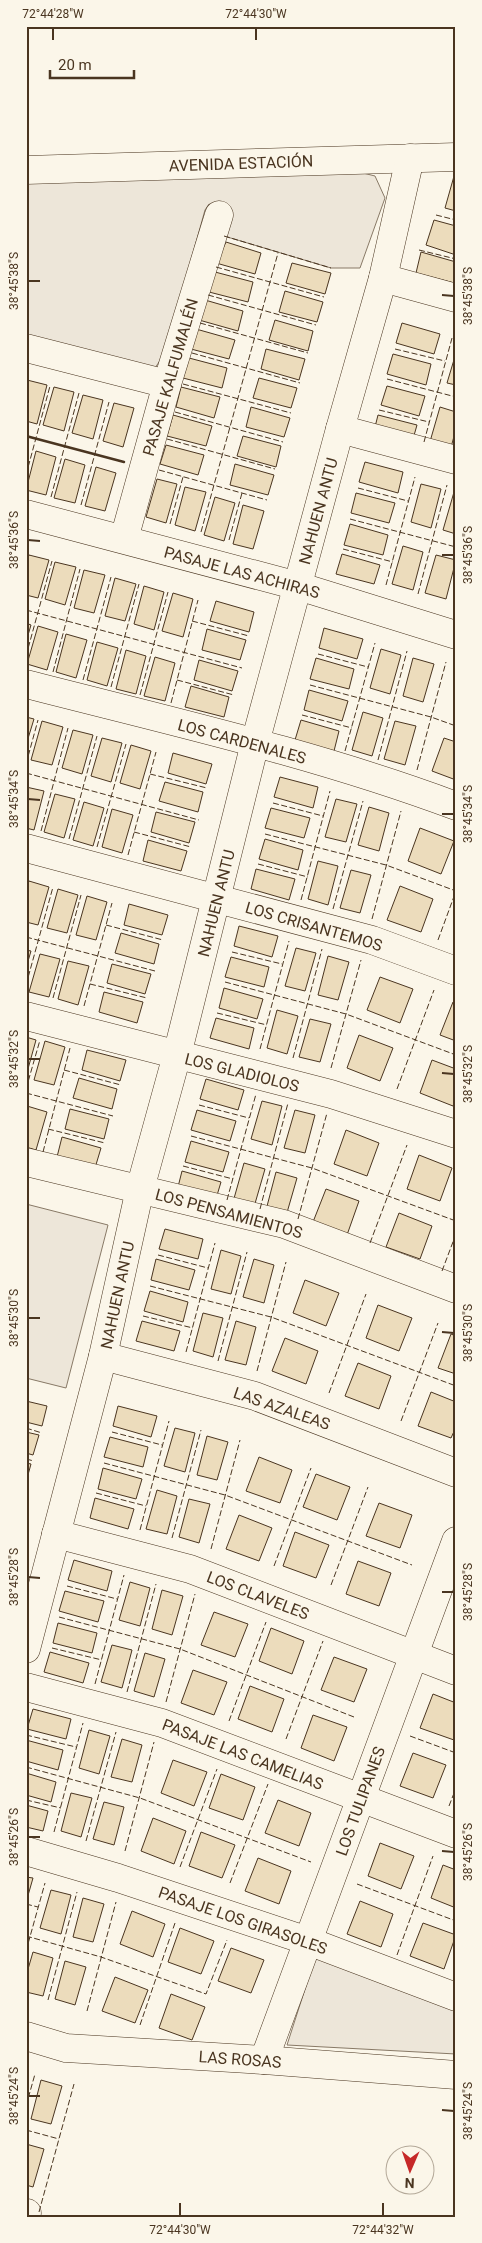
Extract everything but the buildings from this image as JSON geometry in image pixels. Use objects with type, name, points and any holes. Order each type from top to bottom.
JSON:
[{"type":"street","name":"AVENIDA ESTACIÓN","points":[[26,170],[456,157]]},
{"type":"street","name":"NAHUEN ANTU","points":[[26,1649],[103,1356],[140,1189],[177,1055],[255,743],[383,278],[410,158]]},
{"type":"street","name":"PASAJE KALFUMALÉN","points":[[124,539],[167,384],[218,215]]},
{"type":"street","points":[[383,278],[456,298]]},
{"type":"street","points":[[26,348],[167,384]]},
{"type":"street","points":[[340,429],[456,460]]},
{"type":"street","name":"PASAJE LAS ACHIRAS","points":[[26,514],[298,586],[456,635]]},
{"type":"street","name":"LOS CARDENALES","points":[[26,684],[255,743],[411,789],[456,806]]},
{"type":"street","name":"LOS CRISANTEMOS","points":[[26,848],[372,940],[456,971]]},
{"type":"street","name":"LOS GLADIOLOS","points":[[26,1016],[332,1094],[456,1134]]},
{"type":"street","name":"LOS PENSAMIENTOS","points":[[26,1162],[284,1224],[456,1289]]},
{"type":"street","name":"LAS AZALEAS","points":[[103,1356],[255,1396],[456,1473]]},
{"type":"street","name":"LOS CLAVELES","points":[[56,1534],[190,1569],[456,1671]]},
{"type":"street","name":"LOS TULIPANES","points":[[264,2060],[456,1541]]},
{"type":"street","name":"PASAJE LAS CAMELIAS","points":[[26,1686],[162,1723],[456,1834]]},
{"type":"street","name":"PASAJE LOS GIRASOLES","points":[[26,1852],[118,1878],[308,1941],[456,1997]]},
{"type":"street","name":"LAS ROSAS","points":[[26,2036],[66,2048],[264,2060],[456,2075]]},
{"type":"shaded area","points":[[359,172],[375,176],[385,198],[360,268],[331,268],[224,236],[229,214],[209,204],[205,210],[165,353],[153,371],[26,340],[26,180]]},
{"type":"shaded area","points":[[26,1204],[108,1225],[66,1388],[26,1378]]},
{"type":"shaded area","points":[[316,1955],[456,2007],[456,2054],[287,2045]]},
{"type":"fence","points":[[436,215],[456,220]]},
{"type":"fence","points":[[224,236],[331,268]]},
{"type":"fence","points":[[419,250],[456,259]]},
{"type":"fence","points":[[201,532],[278,253]]},
{"type":"fence","points":[[216,267],[324,297]]},
{"type":"fence","points":[[208,295],[316,325]]},
{"type":"fence","points":[[200,323],[308,353]]},
{"type":"fence","points":[[424,442],[452,338]]},
{"type":"fence","points":[[395,349],[445,361]]},
{"type":"fence","points":[[192,353],[300,383]]},
{"type":"fence","points":[[387,379],[456,397]]},
{"type":"fence","points":[[183,384],[291,413]]},
{"type":"fence","points":[[26,475],[50,386]]},
{"type":"fence","points":[[51,497],[79,393]]},
{"type":"fence","points":[[81,505],[109,402]]},
{"type":"fence","points":[[379,410],[429,422]]},
{"type":"fence","points":[[175,412],[283,442]]},
{"type":"fence","points":[[167,439],[275,469]]},
{"type":"fence","points":[[159,470],[267,500]]},
{"type":"fence","points":[[170,524],[183,477]]},
{"type":"fence","points":[[386,585],[415,477]]},
{"type":"fence","points":[[418,594],[447,485]]},
{"type":"fence","points":[[358,488],[408,501]]},
{"type":"fence","points":[[229,540],[242,493]]},
{"type":"fence","points":[[350,519],[456,547]]},
{"type":"fence","points":[[343,549],[393,562]]},
{"type":"fence","points":[[26,656],[52,561]]},
{"type":"fence","points":[[53,672],[80,569]]},
{"type":"fence","points":[[83,680],[111,577]]},
{"type":"fence","points":[[111,687],[139,584]]},
{"type":"fence","points":[[140,695],[168,592]]},
{"type":"fence","points":[[171,703],[198,600]]},
{"type":"fence","points":[[26,610],[242,668]]},
{"type":"fence","points":[[192,621],[249,636]]},
{"type":"fence","points":[[345,751],[375,643]]},
{"type":"fence","points":[[378,760],[407,651]]},
{"type":"fence","points":[[318,654],[368,667]]},
{"type":"fence","points":[[417,770],[446,662]]},
{"type":"fence","points":[[177,680],[234,695]]},
{"type":"fence","points":[[310,685],[431,717],[456,726]]},
{"type":"fence","points":[[302,715],[352,728]]},
{"type":"fence","points":[[26,764],[38,720]]},
{"type":"fence","points":[[41,831],[68,728]]},
{"type":"fence","points":[[69,839],[97,736]]},
{"type":"fence","points":[[97,847],[126,744]]},
{"type":"fence","points":[[128,855],[156,752]]},
{"type":"fence","points":[[26,773],[199,820]]},
{"type":"fence","points":[[150,774],[207,788]]},
{"type":"fence","points":[[301,900],[330,791]]},
{"type":"fence","points":[[333,909],[363,801]]},
{"type":"fence","points":[[273,803],[323,816]]},
{"type":"fence","points":[[372,919],[401,811]]},
{"type":"fence","points":[[134,832],[191,847]]},
{"type":"fence","points":[[265,834],[386,865],[456,891]]},
{"type":"fence","points":[[258,864],[308,877]]},
{"type":"fence","points":[[26,985],[53,887]]},
{"type":"fence","points":[[438,940],[456,891]]},
{"type":"fence","points":[[53,998],[81,895]]},
{"type":"fence","points":[[84,1006],[112,903]]},
{"type":"fence","points":[[106,925],[163,940]]},
{"type":"fence","points":[[26,937],[155,971]]},
{"type":"fence","points":[[260,1049],[289,941]]},
{"type":"fence","points":[[293,1058],[322,949]]},
{"type":"fence","points":[[232,952],[282,964]]},
{"type":"fence","points":[[331,1068],[361,960]]},
{"type":"fence","points":[[225,982],[346,1014],[456,1055]]},
{"type":"fence","points":[[90,984],[147,998]]},
{"type":"fence","points":[[397,1089],[434,990]]},
{"type":"fence","points":[[217,1013],[267,1025]]},
{"type":"fence","points":[[26,1089],[40,1040]]},
{"type":"fence","points":[[43,1152],[70,1048]]},
{"type":"fence","points":[[64,1070],[121,1085]]},
{"type":"fence","points":[[26,1093],[113,1116]]},
{"type":"fence","points":[[227,1200],[256,1094]]},
{"type":"fence","points":[[260,1209],[288,1103]]},
{"type":"fence","points":[[199,1105],[249,1118]]},
{"type":"fence","points":[[298,1219],[327,1113]]},
{"type":"fence","points":[[48,1129],[105,1143]]},
{"type":"fence","points":[[191,1136],[312,1168],[456,1221]]},
{"type":"fence","points":[[370,1243],[407,1145]]},
{"type":"fence","points":[[183,1166],[233,1179]]},
{"type":"fence","points":[[442,1271],[456,1234]]},
{"type":"fence","points":[[186,1352],[215,1243]]},
{"type":"fence","points":[[218,1361],[247,1252]]},
{"type":"fence","points":[[158,1255],[208,1268]]},
{"type":"fence","points":[[257,1371],[286,1262]]},
{"type":"fence","points":[[150,1286],[271,1317],[456,1386]]},
{"type":"fence","points":[[329,1393],[366,1294]]},
{"type":"fence","points":[[143,1316],[193,1328]]},
{"type":"fence","points":[[401,1421],[438,1323]]},
{"type":"fence","points":[[140,1530],[169,1421]]},
{"type":"fence","points":[[26,1428],[42,1433]]},
{"type":"fence","points":[[172,1538],[201,1430]]},
{"type":"fence","points":[[112,1432],[162,1445]]},
{"type":"fence","points":[[211,1549],[240,1440]]},
{"type":"fence","points":[[26,1459],[34,1461]]},
{"type":"fence","points":[[104,1463],[225,1495],[412,1565]]},
{"type":"fence","points":[[274,1566],[311,1468]]},
{"type":"fence","points":[[331,1585],[368,1487]]},
{"type":"fence","points":[[96,1493],[146,1506]]},
{"type":"fence","points":[[95,1684],[124,1575]]},
{"type":"fence","points":[[127,1692],[156,1584]]},
{"type":"fence","points":[[67,1586],[117,1599]]},
{"type":"fence","points":[[166,1702],[195,1594]]},
{"type":"fence","points":[[59,1617],[180,1649],[354,1717]]},
{"type":"fence","points":[[229,1721],[266,1622]]},
{"type":"fence","points":[[286,1739],[323,1641]]},
{"type":"fence","points":[[52,1648],[102,1660]]},
{"type":"fence","points":[[54,1832],[83,1723]]},
{"type":"fence","points":[[86,1841],[116,1732]]},
{"type":"fence","points":[[26,1735],[76,1747]]},
{"type":"fence","points":[[410,1736],[456,1753]]},
{"type":"fence","points":[[125,1851],[154,1742]]},
{"type":"fence","points":[[26,1767],[140,1798],[311,1862]]},
{"type":"fence","points":[[180,1867],[217,1769]]},
{"type":"fence","points":[[230,1883],[268,1784]]},
{"type":"fence","points":[[449,1806],[456,1788]]},
{"type":"fence","points":[[26,1800],[61,1808]]},
{"type":"fence","points":[[397,1955],[433,1856]]},
{"type":"fence","points":[[26,1951],[45,1883]]},
{"type":"fence","points":[[357,1884],[456,1921]]},
{"type":"fence","points":[[48,2000],[77,1892]]},
{"type":"fence","points":[[87,2011],[116,1902]]},
{"type":"fence","points":[[26,1904],[38,1907]]},
{"type":"fence","points":[[140,2025],[175,1923]]},
{"type":"fence","points":[[26,1936],[101,1957],[206,1994],[227,1940]]},
{"type":"fence","points":[[454,1976],[456,1970]]},
{"type":"fence","points":[[26,2106],[35,2074]]},
{"type":"fence","points":[[39,2212],[74,2084]]},
{"type":"fence","points":[[26,2130],[59,2139]]},
{"type":"wall","points":[[26,436],[124,462]]}]
